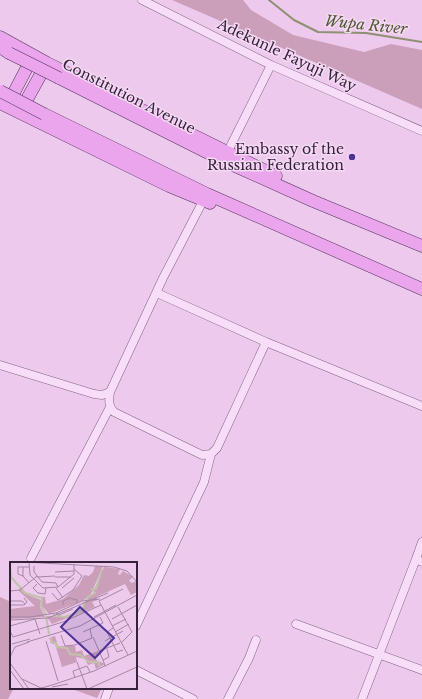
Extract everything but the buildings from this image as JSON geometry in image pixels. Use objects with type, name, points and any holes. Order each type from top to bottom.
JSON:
[{"type":"main road","points":[[0,37],[33,56],[228,151],[288,182],[313,201]]},
{"type":"main road","name":"Constitution Avenue","points":[[5,50],[224,160],[313,201],[422,246]]},
{"type":"main road","points":[[33,56],[3,104],[169,186],[203,201],[278,225]]},
{"type":"main road","points":[[20,113],[47,63]]},
{"type":"main road","points":[[0,91],[207,194],[422,289]]},
{"type":"street","name":"Adekunle Fayuji Way","points":[[142,0],[271,65],[422,131]]},
{"type":"street","points":[[228,151],[271,65]]},
{"type":"street","points":[[203,201],[110,392],[108,402],[114,412],[202,455],[211,454]]},
{"type":"street","points":[[157,293],[266,342],[422,406]]},
{"type":"street","points":[[137,624],[204,482],[211,454],[217,448],[266,342]]},
{"type":"street","points":[[0,365],[94,394],[102,395],[110,392]]},
{"type":"street","points":[[31,558],[110,407]]},
{"type":"street","points":[[362,699],[379,653],[419,561],[422,542]]},
{"type":"street","points":[[296,624],[379,653],[422,670]]},
{"type":"street","points":[[228,699],[249,658],[256,640]]},
{"type":"street","points":[[137,670],[194,699]]},
{"type":"street","points":[[105,699],[109,689]]},
{"type":"shaded area","points":[[172,0],[243,0],[251,10],[293,35],[364,52],[391,44],[422,50],[422,109]]},
{"type":"shaded area","points":[[0,597],[10,602],[10,689],[13,689],[8,699],[0,699]]},
{"type":"shaded area","points":[[72,689],[102,689],[97,698]]},
{"type":"waterway","name":"Wupa River","points":[[269,0],[294,20],[318,32],[366,33],[422,42]]},
{"type":"place","name":"Embassy of the Russian Federation","points":[[352,157]]}]
